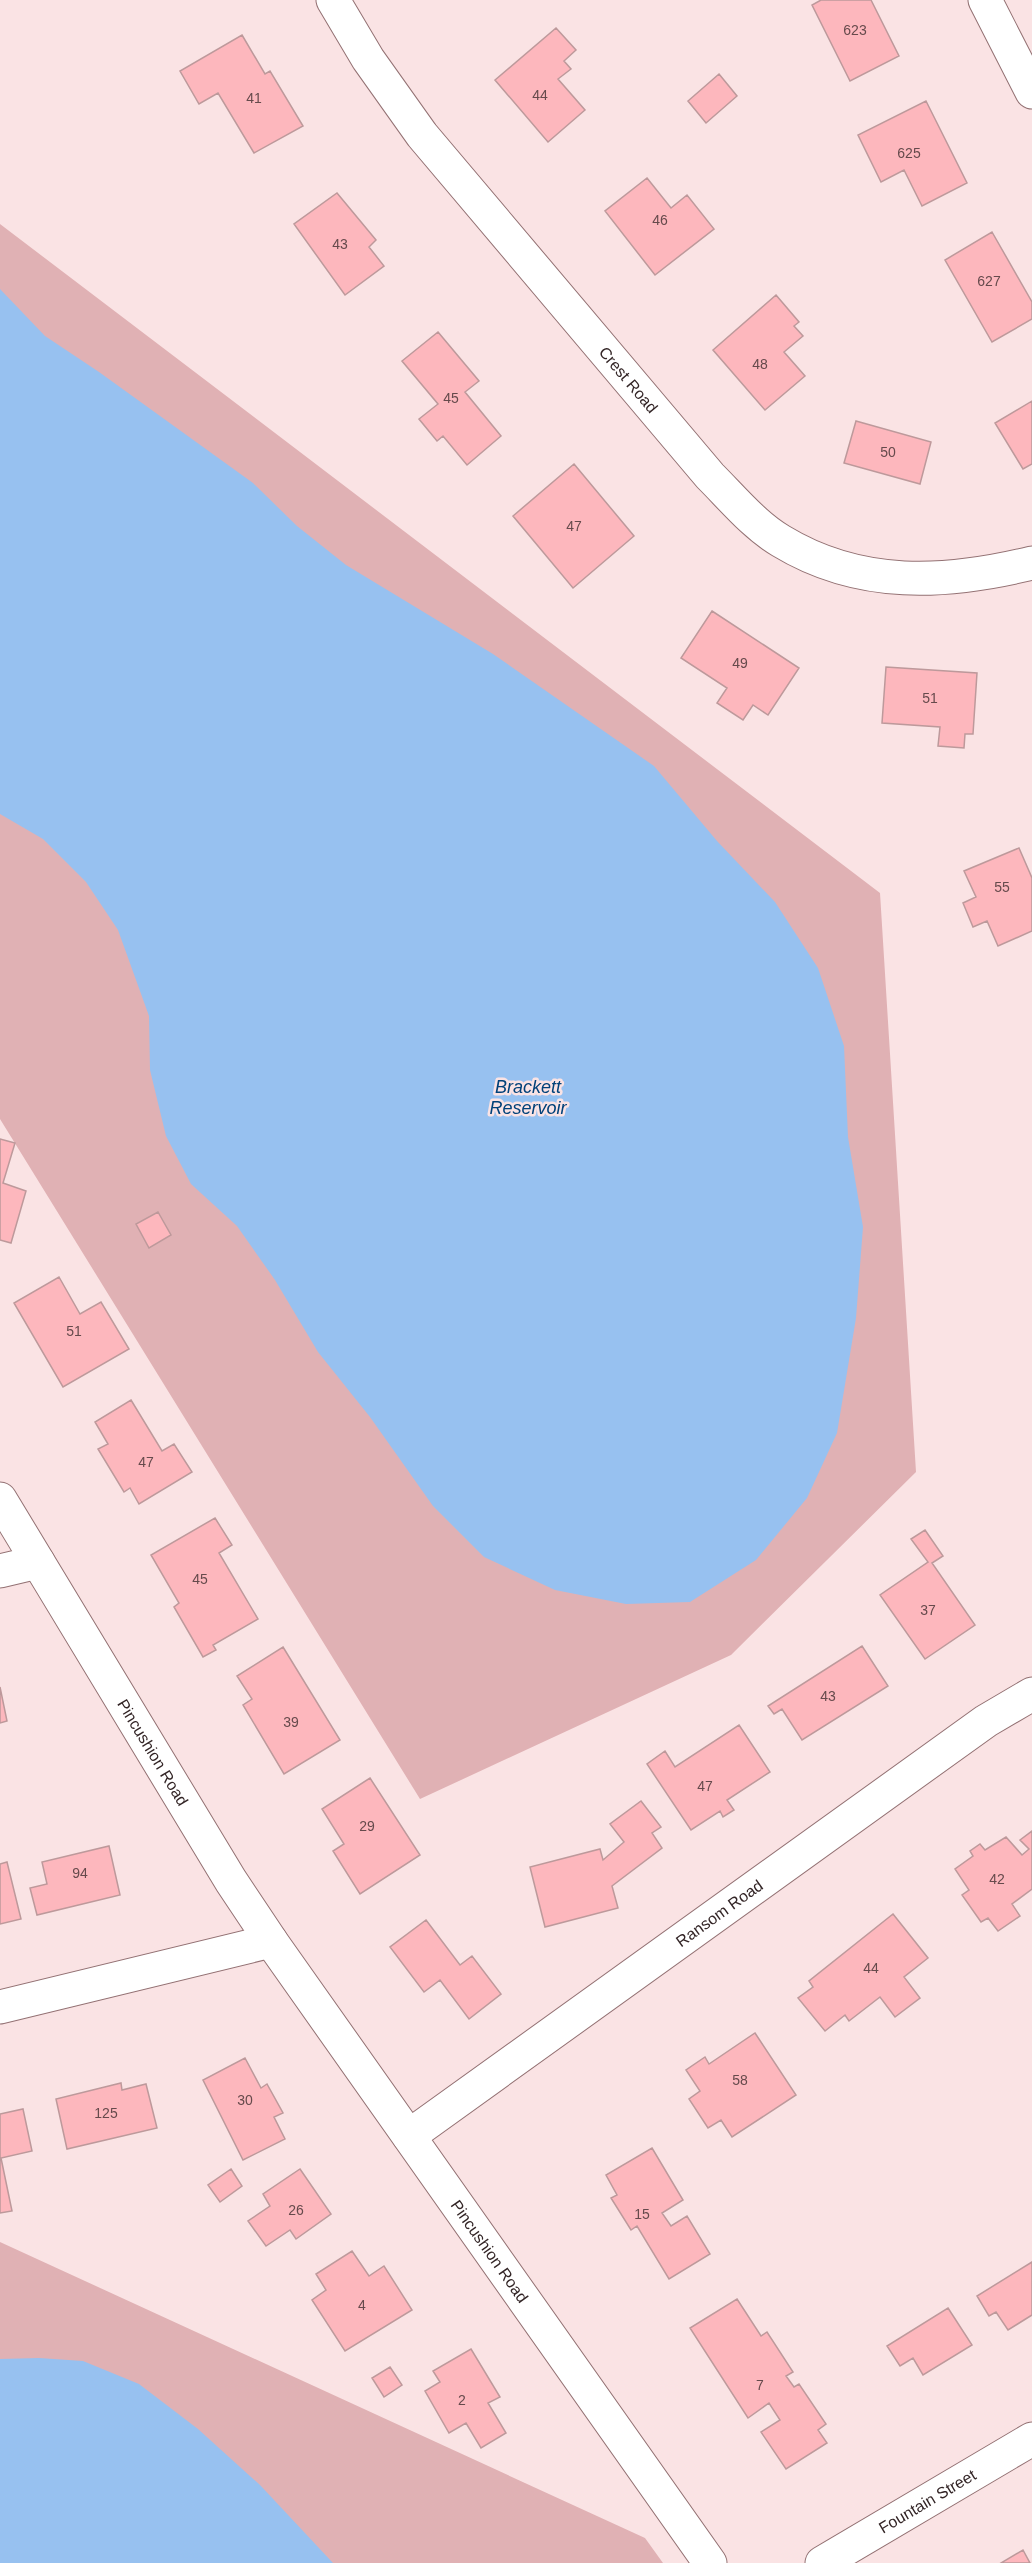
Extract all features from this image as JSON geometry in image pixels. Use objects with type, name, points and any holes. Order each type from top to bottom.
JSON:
[{"type":"street","name":"Crest Road","points":[[333,0],[368,59],[422,135],[710,477],[779,540],[814,558],[854,571],[903,580],[944,579],[987,574],[1032,563]]},
{"type":"street","points":[[985,0],[1024,55],[1032,92]]},
{"type":"street","name":"Pincushion Road","points":[[0,1499],[231,1881],[271,1941],[710,2563]]},
{"type":"street","points":[[0,1571],[38,1562]]},
{"type":"street","name":"Ransom Road","points":[[409,2136],[986,1721],[1032,1694]]},
{"type":"street","points":[[0,2007],[271,1941]]},
{"type":"street","name":"Fountain Street","points":[[822,2563],[1032,2439]]},
{"type":"shaded area","name":"Brackett Reservoir","points":[[0,224],[880,893],[916,1472],[731,1655],[420,1799],[0,1119]]},
{"type":"shaded area","points":[[0,2242],[645,2538],[663,2563],[0,2563]]},
{"type":"water","name":"Brackett Reservoir","points":[[0,289],[45,336],[253,483],[297,526],[346,565],[493,654],[654,766],[717,841],[775,902],[818,968],[844,1046],[848,1137],[863,1227],[856,1318],[837,1433],[807,1498],[756,1560],[690,1602],[626,1604],[555,1590],[484,1557],[433,1506],[370,1417],[318,1352],[275,1280],[237,1226],[191,1184],[166,1136],[150,1070],[149,1016],[118,930],[86,882],[43,839],[0,814]]},
{"type":"water","points":[[39,2358],[83,2361],[139,2384],[198,2429],[260,2485],[333,2563],[0,2563],[0,2359]]},
{"type":"building","points":[[821,0],[871,0],[899,56],[850,81],[812,5]]},
{"type":"building","points":[[556,28],[576,50],[564,61],[571,69],[558,79],[585,110],[548,142],[495,80]]},
{"type":"building","points":[[242,35],[265,74],[270,71],[303,126],[254,153],[218,93],[199,104],[180,71]]},
{"type":"building","points":[[719,74],[737,96],[706,123],[688,101]]},
{"type":"building","points":[[926,101],[967,183],[922,206],[904,170],[881,182],[858,135]]},
{"type":"building","points":[[647,178],[671,208],[687,195],[714,229],[655,275],[605,211]]},
{"type":"building","points":[[337,193],[376,240],[369,247],[384,266],[345,295],[294,224]]},
{"type":"building","points":[[992,232],[1032,302],[1032,319],[992,342],[945,260]]},
{"type":"building","points":[[776,295],[799,322],[794,326],[803,336],[784,352],[805,376],[765,410],[713,350]]},
{"type":"building","points":[[438,332],[479,381],[465,392],[501,436],[467,465],[443,436],[437,441],[419,419],[438,404],[402,361]]},
{"type":"building","points":[[1032,401],[1032,464],[1023,469],[995,423]]},
{"type":"building","points":[[856,421],[931,442],[920,484],[844,463]]},
{"type":"building","points":[[574,464],[634,536],[573,588],[513,516]]},
{"type":"building","points":[[712,611],[799,668],[768,715],[753,705],[743,720],[717,703],[727,688],[681,658]]},
{"type":"building","points":[[886,667],[977,673],[973,734],[965,734],[964,748],[938,746],[940,727],[882,723]]},
{"type":"building","points":[[1019,848],[1032,878],[1032,931],[998,946],[987,921],[973,927],[963,903],[976,897],[964,871]]},
{"type":"building","points":[[0,1139],[15,1143],[3,1183],[26,1191],[11,1243],[0,1240]]},
{"type":"building","points":[[158,1212],[171,1235],[149,1248],[136,1224]]},
{"type":"building","points":[[59,1277],[80,1314],[101,1302],[129,1349],[63,1387],[14,1303]]},
{"type":"building","points":[[131,1400],[162,1451],[174,1444],[192,1472],[139,1504],[130,1488],[124,1492],[98,1449],[108,1444],[95,1422]]},
{"type":"building","points":[[215,1518],[232,1545],[219,1553],[258,1619],[213,1645],[216,1650],[203,1657],[174,1607],[179,1603],[151,1555]]},
{"type":"building","points":[[925,1530],[943,1556],[932,1563],[975,1625],[925,1659],[880,1595],[928,1562],[911,1539]]},
{"type":"building","points":[[862,1646],[888,1686],[802,1740],[782,1709],[774,1714],[768,1706]]},
{"type":"building","points":[[283,1647],[340,1740],[284,1774],[243,1705],[252,1699],[237,1676]]},
{"type":"building","points":[[0,1687],[7,1721],[0,1723]]},
{"type":"building","points":[[739,1725],[770,1772],[727,1800],[734,1810],[723,1817],[720,1811],[691,1830],[647,1764],[665,1751],[675,1767]]},
{"type":"building","points":[[370,1778],[420,1855],[360,1894],[333,1851],[344,1844],[322,1809]]},
{"type":"building","points":[[641,1801],[661,1827],[652,1833],[662,1848],[612,1886],[618,1908],[545,1927],[530,1867],[600,1849],[603,1860],[624,1842],[610,1824]]},
{"type":"building","points":[[1032,1831],[1032,1889],[1012,1904],[1020,1916],[998,1931],[988,1918],[981,1922],[962,1895],[969,1890],[955,1869],[973,1856],[970,1851],[980,1844],[985,1850],[1006,1837],[1022,1855],[1029,1849],[1020,1840]]},
{"type":"building","points":[[109,1846],[120,1895],[37,1915],[30,1888],[47,1884],[42,1862]]},
{"type":"building","points":[[7,1862],[21,1919],[0,1924],[0,1864]]},
{"type":"building","points":[[893,1914],[928,1958],[904,1977],[920,1998],[895,2017],[880,1997],[849,2021],[845,2015],[825,2031],[798,1998],[813,1987],[809,1981]]},
{"type":"building","points":[[426,1920],[460,1965],[472,1956],[501,1994],[469,2019],[440,1980],[424,1992],[390,1947]]},
{"type":"building","points":[[755,2033],[796,2095],[732,2137],[721,2120],[708,2128],[689,2099],[700,2091],[686,2070],[705,2057],[709,2064]]},
{"type":"building","points":[[245,2058],[261,2088],[267,2084],[283,2113],[274,2117],[285,2139],[243,2160],[203,2080]]},
{"type":"building","points":[[121,2083],[122,2090],[146,2084],[157,2128],[67,2149],[56,2099]]},
{"type":"building","points":[[23,2109],[32,2151],[1,2158],[12,2211],[0,2213],[0,2114]]},
{"type":"building","points":[[652,2148],[683,2200],[662,2213],[671,2226],[687,2216],[710,2254],[669,2279],[637,2226],[631,2230],[611,2198],[617,2195],[606,2175]]},
{"type":"building","points":[[231,2169],[242,2186],[220,2202],[208,2185]]},
{"type":"building","points":[[300,2169],[331,2214],[296,2239],[290,2230],[266,2246],[248,2221],[270,2206],[263,2194]]},
{"type":"building","points":[[352,2251],[369,2276],[384,2266],[412,2310],[345,2351],[312,2300],[326,2290],[316,2274]]},
{"type":"building","points":[[1032,2262],[1032,2315],[1008,2330],[996,2312],[989,2316],[977,2296]]},
{"type":"building","points":[[737,2299],[761,2336],[767,2332],[793,2372],[786,2376],[794,2387],[799,2384],[826,2424],[818,2430],[827,2443],[786,2469],[761,2432],[780,2420],[769,2403],[748,2418],[690,2328]]},
{"type":"building","points":[[948,2308],[972,2345],[923,2375],[913,2358],[900,2366],[887,2346]]},
{"type":"building","points":[[471,2349],[500,2397],[488,2403],[506,2433],[481,2448],[466,2423],[449,2433],[425,2391],[440,2382],[433,2371]]},
{"type":"building","points":[[390,2367],[402,2385],[384,2397],[372,2378]]},
{"type":"building","points":[[1023,2550],[1030,2563],[1001,2563]]}]
